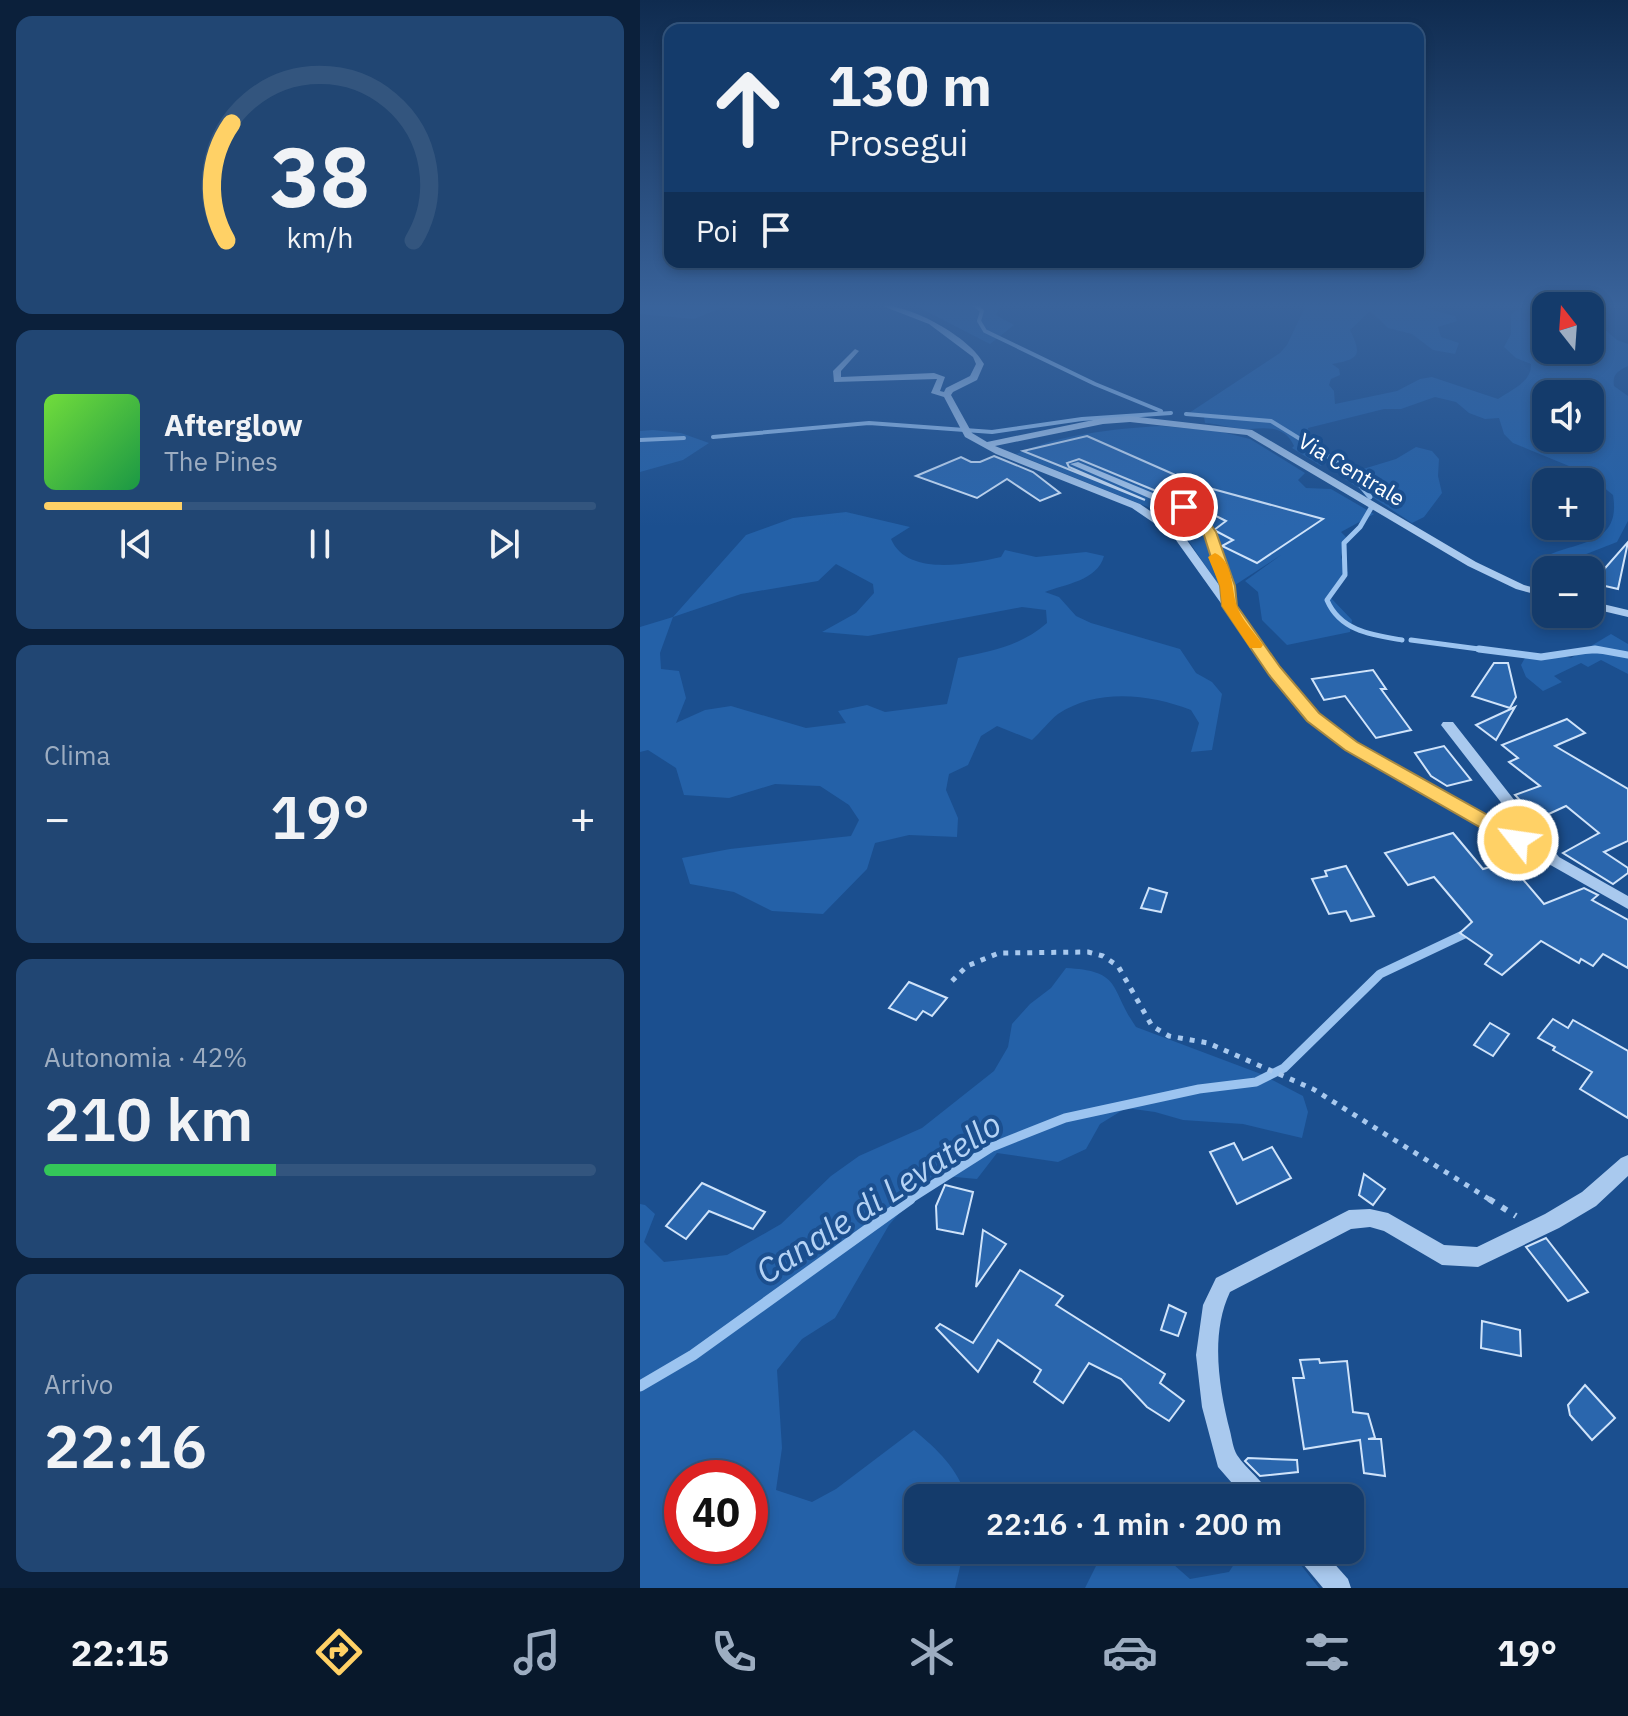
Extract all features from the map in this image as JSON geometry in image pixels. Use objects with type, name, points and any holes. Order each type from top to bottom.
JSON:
[{"type":"street","points":[[837,379],[859,379]]},
{"type":"street","points":[[941,379],[935,393],[947,395]]},
{"type":"street","points":[[947,395],[949,390],[972,379]]},
{"type":"street","points":[[947,395],[968,435],[985,445],[1136,506],[1177,534],[1274,671],[1313,717],[1351,746],[1628,903]]},
{"type":"street","name":"Via Centrale","points":[[985,445],[1103,421],[1130,419],[1231,428],[1259,435],[1472,564],[1532,590]]},
{"type":"street","points":[[1075,464],[1197,515],[1209,532],[1228,586],[1229,606]]},
{"type":"street","points":[[1604,608],[1628,614]]},
{"type":"street","points":[[1448,725],[1556,862]]},
{"type":"street","points":[[1248,1484],[1226,1459],[1213,1407],[1207,1355],[1213,1305],[1223,1285],[1349,1220],[1388,1223],[1442,1255],[1478,1257],[1589,1199],[1628,1164]]},
{"type":"street","points":[[1318,1564],[1339,1588]]},
{"type":"path","points":[[952,981],[967,966],[999,953],[1088,952],[1103,956],[1125,975],[1152,1026],[1160,1032],[1208,1043],[1284,1075],[1357,1114],[1536,1229]]},
{"type":"shaded area","points":[[1240,379],[1331,379],[1329,385],[1334,391],[1335,404],[1397,391],[1420,379],[1438,379],[1498,399],[1525,379],[1614,379],[1614,386],[1628,396],[1628,521],[1617,542],[1581,556],[1548,556],[1591,540],[1604,540],[1604,532],[1610,525],[1614,512],[1613,495],[1604,488],[1604,468],[1574,468],[1535,452],[1604,452],[1604,380],[1532,380],[1532,451],[1513,443],[1504,434],[1499,418],[1485,419],[1469,413],[1456,402],[1435,397],[1401,409],[1384,409],[1308,428],[1310,439],[1326,459],[1321,466],[1292,448],[1291,440],[1281,432],[1205,423],[1204,417],[1186,415]]},
{"type":"shaded area","points":[[1161,426],[1218,431],[1250,439],[1305,473],[1298,480],[1306,488],[1331,489],[1374,514],[1341,532],[1346,537],[1341,557],[1348,573],[1334,586],[1330,597],[1352,620],[1350,632],[1287,645],[1262,620],[1258,592],[1245,581],[1281,555],[1232,587],[1219,586],[1180,528],[1148,507],[1016,454],[1069,437]]},
{"type":"shaded area","points":[[640,431],[681,433],[709,443],[683,460],[640,472]]},
{"type":"shaded area","points":[[1416,447],[1432,451],[1439,459],[1438,476],[1442,493],[1424,517],[1412,523],[1340,476],[1396,459]]},
{"type":"shaded area","points":[[846,512],[910,527],[891,539],[899,551],[910,559],[940,565],[1001,557],[1005,550],[1036,557],[1086,552],[1104,556],[1088,576],[1045,592],[1059,597],[1076,616],[1091,623],[1180,649],[1196,673],[1212,682],[1222,694],[1212,750],[1191,752],[1199,723],[1191,710],[1141,697],[1089,700],[1058,714],[1032,740],[997,726],[981,736],[968,765],[949,774],[946,790],[958,818],[957,837],[909,835],[875,843],[867,869],[823,914],[772,911],[734,892],[690,884],[682,858],[730,849],[851,836],[859,820],[849,805],[820,786],[775,784],[729,798],[684,795],[676,768],[648,750],[640,752],[640,627],[673,617],[746,535],[793,518]],"holes":[[[836,564],[873,584],[874,593],[856,613],[822,632],[868,636],[1022,607],[1046,610],[1047,623],[1016,642],[958,658],[947,704],[885,712],[867,705],[838,711],[846,723],[806,728],[731,706],[705,710],[676,723],[686,698],[679,671],[661,669],[660,653],[673,617],[741,594],[818,581]]]},
{"type":"shaded area","points":[[1611,634],[1628,644],[1628,674],[1601,660],[1588,667],[1581,663],[1554,676],[1562,682],[1543,691],[1526,677],[1521,665],[1526,656],[1553,653],[1571,658]]},
{"type":"shaded area","points":[[1066,968],[1097,973],[1112,984],[1136,1027],[1261,1074],[1303,1096],[1308,1112],[1302,1138],[1243,1124],[1183,1120],[1126,1108],[1100,1124],[1086,1149],[1058,1162],[997,1153],[977,1179],[933,1175],[889,1225],[835,1318],[802,1339],[777,1370],[782,1448],[776,1490],[812,1502],[836,1489],[914,1430],[946,1460],[961,1484],[904,1484],[904,1564],[961,1564],[955,1588],[640,1588],[640,1204],[655,1214],[644,1242],[664,1262],[727,1255],[781,1224],[831,1176],[859,1156],[922,1128],[994,1071],[1008,1047],[1012,1024],[1030,1004],[1051,988]]},
{"type":"shaded area","points":[[1097,1564],[1173,1564],[1190,1579],[1229,1572],[1234,1564],[1300,1564],[1319,1588],[1085,1588]]},
{"type":"building","points":[[1087,436],[1198,485],[1323,519],[1257,563],[1222,546],[1233,540],[1214,530],[1226,521],[1176,496],[1173,498],[1079,459],[1067,463],[1069,467],[1145,500],[1023,451]]},
{"type":"building","points":[[994,456],[1033,472],[1060,493],[1040,501],[1007,479],[977,498],[916,476],[961,457],[980,462]]},
{"type":"building","points":[[1628,542],[1618,589],[1604,586],[1604,569]]},
{"type":"building","points":[[1494,663],[1508,663],[1516,697],[1510,708],[1472,696]]},
{"type":"building","points":[[1373,670],[1386,689],[1381,689],[1411,730],[1376,738],[1345,696],[1324,700],[1312,679]]},
{"type":"building","points":[[1515,707],[1496,740],[1476,725]]},
{"type":"building","points":[[1567,719],[1585,733],[1555,746],[1628,789],[1628,841],[1604,852],[1628,868],[1628,873],[1613,884],[1563,853],[1599,833],[1566,806],[1538,819],[1515,795],[1540,786],[1509,762],[1518,758],[1502,745]]},
{"type":"building","points":[[1444,746],[1471,780],[1447,786],[1431,776],[1415,753]]},
{"type":"building","points":[[1453,833],[1483,869],[1501,864],[1514,879],[1521,877],[1544,904],[1584,888],[1598,895],[1592,900],[1628,920],[1628,968],[1603,954],[1593,966],[1581,959],[1579,963],[1541,941],[1502,975],[1485,964],[1492,955],[1460,933],[1472,922],[1434,877],[1408,885],[1385,853]]},
{"type":"building","points":[[1346,866],[1374,916],[1351,921],[1346,911],[1329,914],[1312,879],[1327,876],[1325,871]]},
{"type":"building","points":[[1149,888],[1167,893],[1161,912],[1141,908]]},
{"type":"building","points":[[909,982],[947,998],[932,1016],[923,1011],[916,1020],[889,1008]]},
{"type":"building","points":[[1553,1019],[1568,1028],[1573,1020],[1628,1051],[1628,1118],[1580,1089],[1592,1072],[1538,1038]]},
{"type":"building","points":[[1490,1023],[1509,1034],[1493,1056],[1474,1045]]},
{"type":"building","points":[[1234,1143],[1243,1160],[1272,1147],[1291,1178],[1237,1204],[1210,1152]]},
{"type":"building","points":[[1364,1174],[1385,1189],[1373,1205],[1359,1195]]},
{"type":"building","points":[[702,1183],[765,1212],[753,1229],[709,1211],[686,1239],[666,1226]]},
{"type":"building","points":[[945,1185],[973,1192],[963,1234],[937,1229],[936,1206]]},
{"type":"building","points":[[983,1230],[1006,1244],[976,1287]]},
{"type":"building","points":[[1546,1238],[1588,1292],[1568,1301],[1526,1247]]},
{"type":"building","points":[[1020,1270],[1063,1296],[1056,1305],[1165,1374],[1160,1383],[1184,1401],[1169,1421],[1147,1407],[1121,1379],[1089,1363],[1063,1403],[1034,1382],[1041,1370],[998,1340],[978,1372],[936,1328],[940,1324],[973,1343]]},
{"type":"building","points":[[1169,1305],[1186,1313],[1178,1336],[1161,1330]]},
{"type":"building","points":[[1482,1321],[1520,1330],[1521,1356],[1481,1348]]},
{"type":"building","points":[[1319,1359],[1320,1363],[1347,1361],[1353,1412],[1368,1414],[1375,1438],[1368,1439],[1381,1439],[1385,1476],[1364,1473],[1360,1440],[1304,1449],[1293,1378],[1304,1378],[1300,1360]]},
{"type":"building","points":[[1585,1385],[1615,1418],[1592,1440],[1570,1415],[1568,1405]]},
{"type":"building","points":[[1248,1458],[1297,1460],[1298,1472],[1260,1476],[1245,1461]]},
{"type":"waterway","points":[[1085,379],[1161,411]]},
{"type":"waterway","points":[[713,437],[869,423],[992,432],[1082,419],[1171,413]]},
{"type":"waterway","points":[[1186,414],[1271,421],[1331,458]]},
{"type":"waterway","points":[[640,440],[684,438]]},
{"type":"waterway","points":[[1327,456],[1346,468],[1370,497]]},
{"type":"waterway","points":[[1371,508],[1360,527],[1344,543],[1345,575],[1327,600],[1340,619],[1358,630],[1402,640]]},
{"type":"waterway","points":[[1411,640],[1494,651]]},
{"type":"waterway","points":[[1479,649],[1541,657],[1595,649],[1628,655]]},
{"type":"waterway","points":[[1582,651],[1605,651]]},
{"type":"waterway","name":"Canale di Levatello","points":[[909,1200],[992,1147],[1065,1118],[1199,1089],[1256,1082],[1284,1068],[1380,974],[1471,931]]},
{"type":"waterway","name":"Canale di Levatello","points":[[640,1386],[693,1355],[909,1200]]},
{"type":"slow traffic","points":[[1215,557],[1228,586],[1229,606],[1255,645]]},
{"type":"route","points":[[1184,507],[1204,522],[1209,532],[1228,586],[1229,606],[1274,671],[1313,717],[1351,746],[1518,840]]}]
